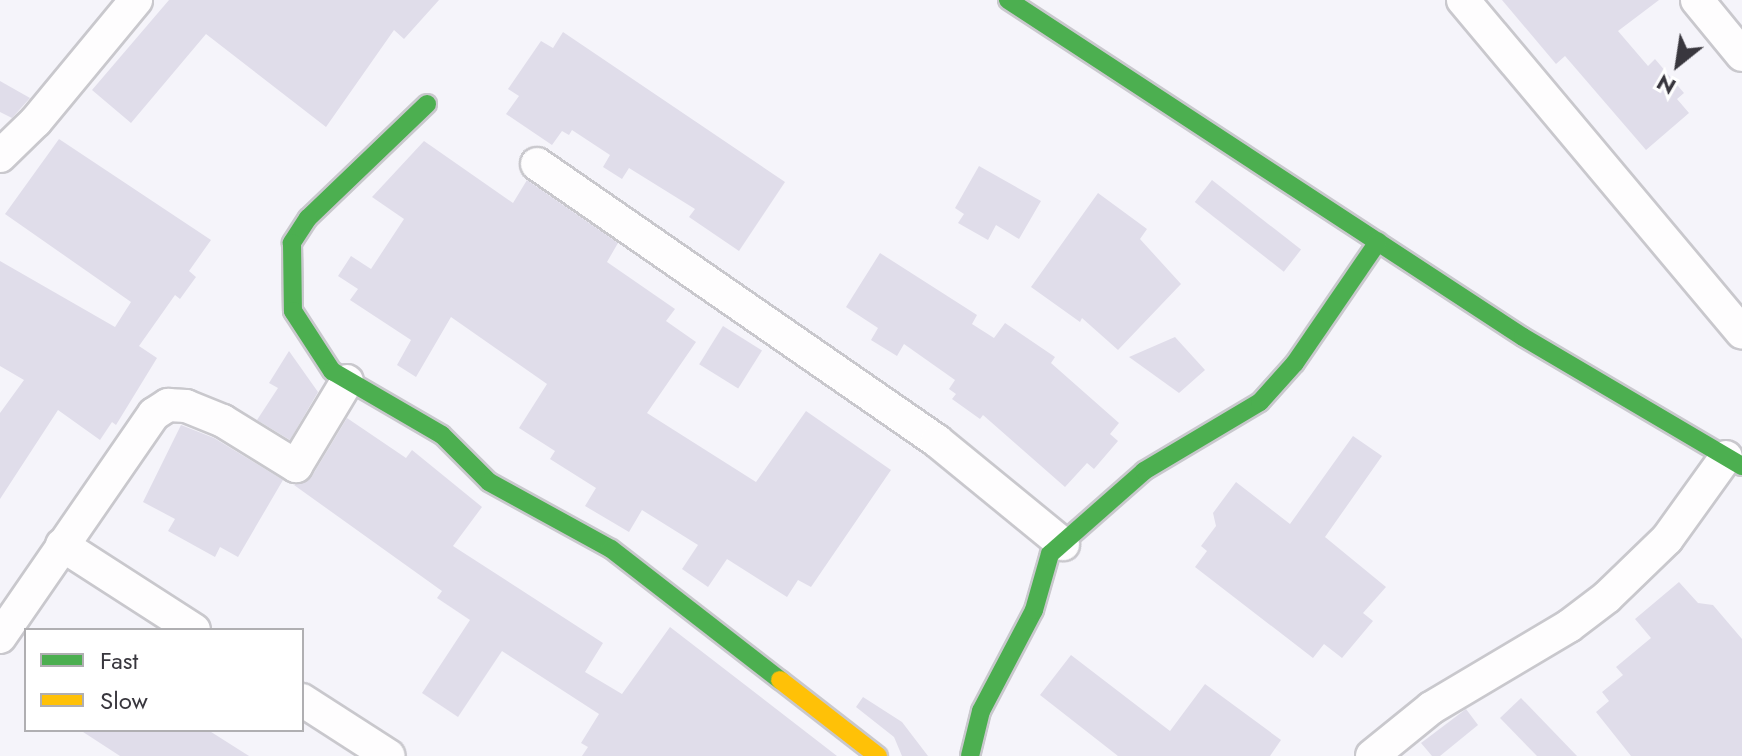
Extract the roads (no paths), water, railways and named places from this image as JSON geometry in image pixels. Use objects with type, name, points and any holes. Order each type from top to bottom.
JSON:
[{"type":"street","points":[[0,156],[36,121],[136,0]]},
{"type":"street","points":[[1008,0],[1523,337],[1734,462],[1667,539],[1607,597],[1569,626],[1431,708],[1372,756]]},
{"type":"street","points":[[1463,0],[1739,324]]},
{"type":"street","points":[[1697,0],[1742,55]]},
{"type":"street","points":[[427,104],[308,218],[292,243],[293,311],[332,371],[442,435],[489,482],[611,549],[878,756]]},
{"type":"street","points":[[537,164],[937,441],[1063,544]]},
{"type":"street","points":[[970,756],[981,711],[1034,610],[1050,554],[1144,471],[1260,402],[1302,353],[1378,242]]},
{"type":"street","points":[[0,637],[154,414],[168,405],[186,406],[223,421],[296,466],[347,381]]},
{"type":"street","points":[[62,545],[191,628]]},
{"type":"street","points":[[304,701],[389,756]]}]
